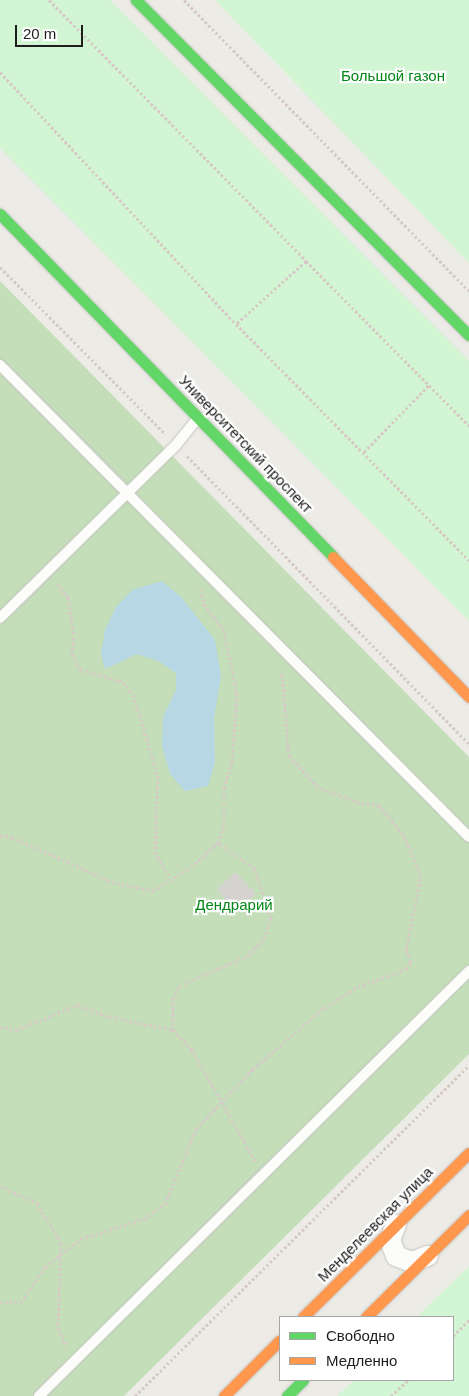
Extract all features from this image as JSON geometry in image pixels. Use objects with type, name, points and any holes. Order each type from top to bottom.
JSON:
[{"type":"main road","points":[[136,0],[469,335]]},
{"type":"main road","name":"Университетский проспект","points":[[0,214],[199,416],[469,697]]},
{"type":"main road","name":"Менделеевская улица","points":[[304,1316],[469,1153]]},
{"type":"main road","points":[[367,1316],[469,1215]]},
{"type":"main road","points":[[224,1396],[279,1341]]},
{"type":"main road","points":[[287,1396],[302,1381]]},
{"type":"street","points":[[396,1225],[390,1240],[396,1256],[412,1262],[428,1256]]},
{"type":"lane","points":[[0,365],[469,837]]},
{"type":"lane","points":[[0,618],[176,445],[199,416]]},
{"type":"lane","points":[[39,1396],[469,971]]},
{"type":"path","points":[[49,0],[469,426]]},
{"type":"path","points":[[184,0],[469,291]]},
{"type":"path","points":[[0,72],[236,324],[469,560]]},
{"type":"path","points":[[236,324],[306,261]]},
{"type":"path","points":[[0,267],[469,744]]},
{"type":"path","points":[[364,452],[429,385]]},
{"type":"path","points":[[0,836],[12,838],[112,882],[153,891],[170,878],[191,867],[218,843],[224,825],[224,788],[232,761],[237,694],[224,630],[205,606],[199,586],[201,567]]},
{"type":"path","points":[[47,572],[68,597],[74,637],[72,654],[80,669],[123,682],[133,695],[158,776],[155,852],[170,878]]},
{"type":"path","points":[[0,1302],[22,1302],[61,1251],[94,1233],[144,1219],[165,1204],[196,1129],[221,1102],[324,1008],[358,987],[406,969],[411,962],[406,950],[421,875],[402,834],[379,805],[360,803],[318,787],[289,756],[279,647]]},
{"type":"path","points":[[173,1030],[173,999],[179,986],[247,956],[264,939],[270,918],[254,868],[218,843]]},
{"type":"path","points":[[0,1027],[16,1030],[77,1005],[110,1017],[173,1030],[192,1050],[264,1174]]},
{"type":"path","points":[[135,1396],[469,1066]]},
{"type":"path","points":[[0,1186],[37,1203],[61,1243],[58,1328],[74,1361]]},
{"type":"path","points":[[454,1335],[469,1320]]},
{"type":"path","points":[[391,1396],[407,1381]]},
{"type":"green space","points":[[0,0],[110,0],[469,361],[469,621],[0,148]]},
{"type":"green space","name":"Большой газон","points":[[215,0],[469,0],[469,263]]},
{"type":"green space","name":"Дендрарий","points":[[0,281],[469,757],[469,1054],[124,1396],[0,1396]]},
{"type":"green space","points":[[469,1266],[469,1396],[337,1396],[353,1381],[454,1381],[454,1316],[418,1316]]},
{"type":"water","points":[[162,581],[182,598],[215,640],[221,676],[214,718],[215,762],[208,786],[185,791],[170,774],[162,746],[163,717],[176,690],[176,673],[158,661],[137,654],[105,669],[101,654],[105,630],[116,607],[132,590]]},
{"type":"building","points":[[235,872],[256,894],[237,912],[216,890]]},
{"type":"traffic: fast","points":[[136,0],[469,335]]},
{"type":"traffic: fast","points":[[0,214],[333,557]]},
{"type":"traffic: fast","points":[[287,1396],[302,1381]]},
{"type":"traffic: slow","points":[[333,557],[469,697]]},
{"type":"traffic: slow","points":[[304,1316],[469,1153]]},
{"type":"traffic: slow","points":[[367,1316],[469,1215]]},
{"type":"traffic: slow","points":[[224,1396],[279,1341]]}]
